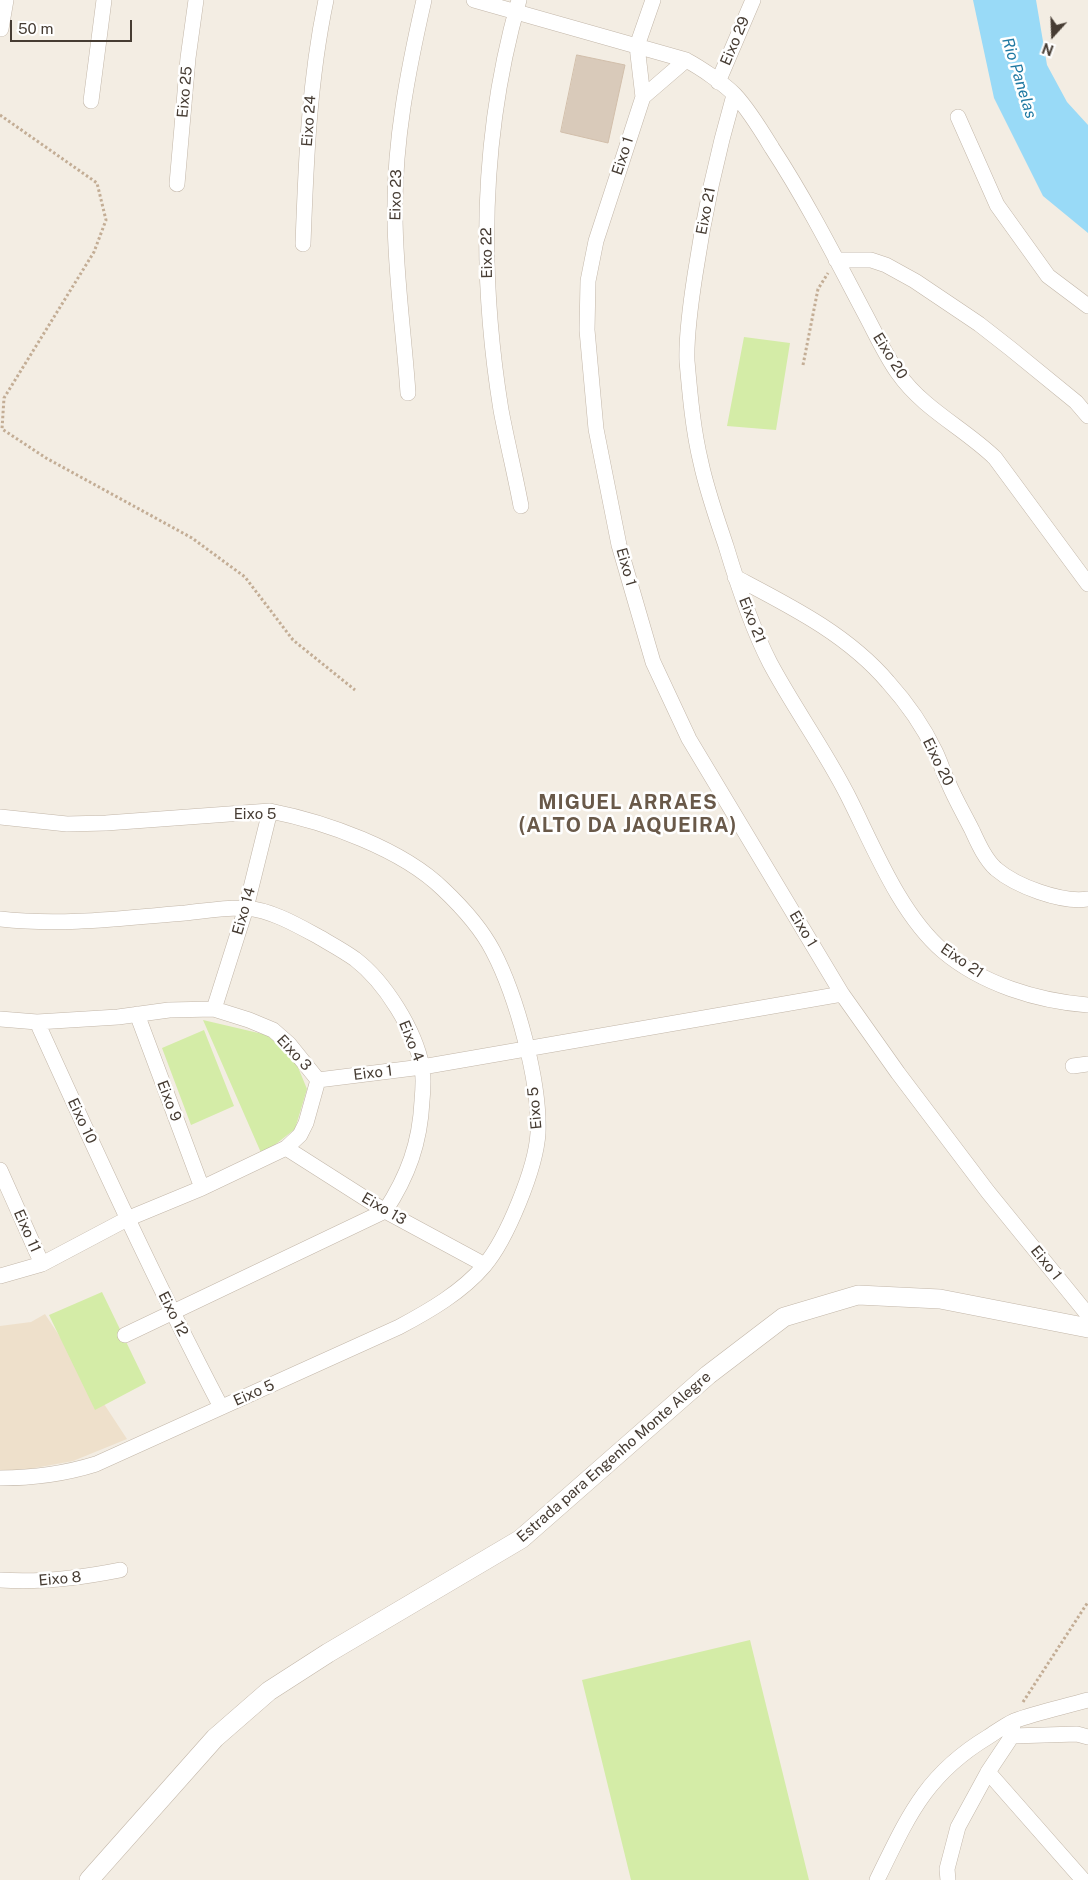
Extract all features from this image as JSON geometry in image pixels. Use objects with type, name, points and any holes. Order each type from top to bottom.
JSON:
[{"type":"street","points":[[1,29],[6,0]]},
{"type":"street","points":[[91,101],[104,0]]},
{"type":"street","name":"Eixo 25","points":[[177,184],[187,66],[196,0]]},
{"type":"street","name":"Eixo 24","points":[[303,244],[306,157],[312,85],[326,0]]},
{"type":"street","name":"Eixo 23","points":[[408,393],[397,257],[395,197],[407,78],[424,0]]},
{"type":"street","points":[[474,0],[518,6],[637,46],[686,60],[702,69],[734,94]]},
{"type":"street","points":[[643,97],[637,46],[653,0]]},
{"type":"street","name":"Eixo 29","points":[[718,82],[753,0]]},
{"type":"street","name":"Eixo 22","points":[[518,6],[501,81],[494,125],[487,200],[486,246],[489,300],[501,409],[521,506]]},
{"type":"street","points":[[643,97],[686,60]]},
{"type":"street","name":"Eixo 20","points":[[734,94],[764,134],[789,173],[880,344],[900,376],[912,391],[928,405],[978,441],[995,458],[1088,584]]},
{"type":"street","name":"Eixo 21","points":[[734,94],[721,140],[699,246],[687,357],[693,421],[701,464],[735,577],[751,621],[769,661],[846,791],[903,903],[918,923],[942,950],[987,978],[1010,988],[1040,997],[1064,1003],[1088,1005]]},
{"type":"street","name":"Eixo 1","points":[[643,97],[596,241],[588,281],[586,330],[596,429],[619,545],[653,662],[689,740],[842,994],[898,1073],[988,1192],[1088,1315]]},
{"type":"street","points":[[958,117],[996,205],[1048,276],[1088,306]]},
{"type":"street","points":[[836,260],[871,260],[886,264],[915,281],[979,324],[1046,376],[1076,402],[1088,416]]},
{"type":"street","name":"Eixo 20","points":[[735,577],[799,612],[843,639],[868,660],[888,682],[908,707],[935,750],[948,783],[980,846],[995,868],[1022,884],[1039,891],[1063,898],[1088,899]]},
{"type":"street","name":"Eixo 5","points":[[0,817],[67,824],[270,811],[330,826],[364,840],[417,869],[442,888],[478,927],[493,951],[509,987],[527,1049],[535,1096],[538,1134],[532,1162],[521,1197],[510,1223],[485,1265],[468,1282],[432,1309],[399,1328],[90,1466],[63,1473],[33,1477],[0,1478]]},
{"type":"street","name":"Eixo 14","points":[[214,1009],[246,908],[270,811]]},
{"type":"street","name":"Eixo 4","points":[[0,919],[47,921],[114,920],[246,908],[269,914],[299,926],[355,960],[372,976],[404,1020],[422,1067],[421,1116],[416,1143],[409,1168],[386,1211]]},
{"type":"street","name":"Eixo 1","points":[[318,1080],[422,1067],[842,994]]},
{"type":"street","name":"Eixo 3","points":[[0,1019],[37,1022],[118,1017],[169,1010],[214,1009],[249,1020],[272,1030],[295,1050],[318,1080],[306,1123],[300,1135],[286,1148],[202,1188],[127,1219],[42,1264],[0,1276]]},
{"type":"street","name":"Eixo 9","points":[[137,1014],[202,1188]]},
{"type":"street","name":"Eixo 10","points":[[37,1022],[127,1219]]},
{"type":"street","name":"Eixo 13","points":[[286,1148],[386,1211],[485,1265]]},
{"type":"street","name":"Eixo 11","points":[[0,1170],[42,1264]]},
{"type":"street","points":[[125,1335],[386,1211]]},
{"type":"street","name":"Eixo 12","points":[[127,1219],[221,1407]]},
{"type":"street","name":"Estrada para Engenho Monte Alegre","points":[[89,1880],[215,1738],[269,1691],[328,1653],[521,1539],[708,1375],[784,1317],[858,1295],[940,1299],[1088,1328]]},
{"type":"street","name":"Eixo 8","points":[[0,1580],[21,1582],[74,1578],[120,1570]]},
{"type":"street","points":[[877,1880],[905,1822],[936,1778],[974,1745],[1088,1700]]},
{"type":"street","points":[[1012,1729],[1077,1734],[1088,1737]]},
{"type":"street","points":[[948,1880],[947,1869],[958,1827],[1012,1729]]},
{"type":"street","points":[[988,1772],[1083,1880]]},
{"type":"path","points":[[0,115],[97,183],[106,220],[94,252],[4,398],[2,429],[46,458],[192,538],[244,577],[293,640],[355,690]]},
{"type":"path","points":[[803,365],[818,289],[836,260]]},
{"type":"path","points":[[1012,1729],[1046,1664],[1088,1602]]},
{"type":"shaded area","points":[[45,1314],[127,1439],[73,1461],[13,1472],[0,1470],[0,1326],[31,1322]]},
{"type":"green space","points":[[744,337],[790,343],[776,430],[727,426]]},
{"type":"green space","points":[[203,1020],[267,1035],[295,1060],[307,1089],[295,1129],[262,1155]]},
{"type":"green space","points":[[204,1030],[234,1106],[191,1125],[162,1048]]},
{"type":"green space","points":[[102,1292],[146,1383],[95,1410],[49,1315]]},
{"type":"green space","points":[[750,1640],[809,1880],[631,1880],[582,1680]]},
{"type":"water","name":"Rio Panelas","points":[[973,0],[1036,0],[1047,65],[1067,102],[1088,125],[1088,233],[1043,196],[994,98]]},
{"type":"building","points":[[577,55],[625,65],[608,143],[561,132]]},
{"type":"district","name":"MIGUEL ARRAES (ALTO DA JAQUEIRA)","points":[[628,814]]}]
